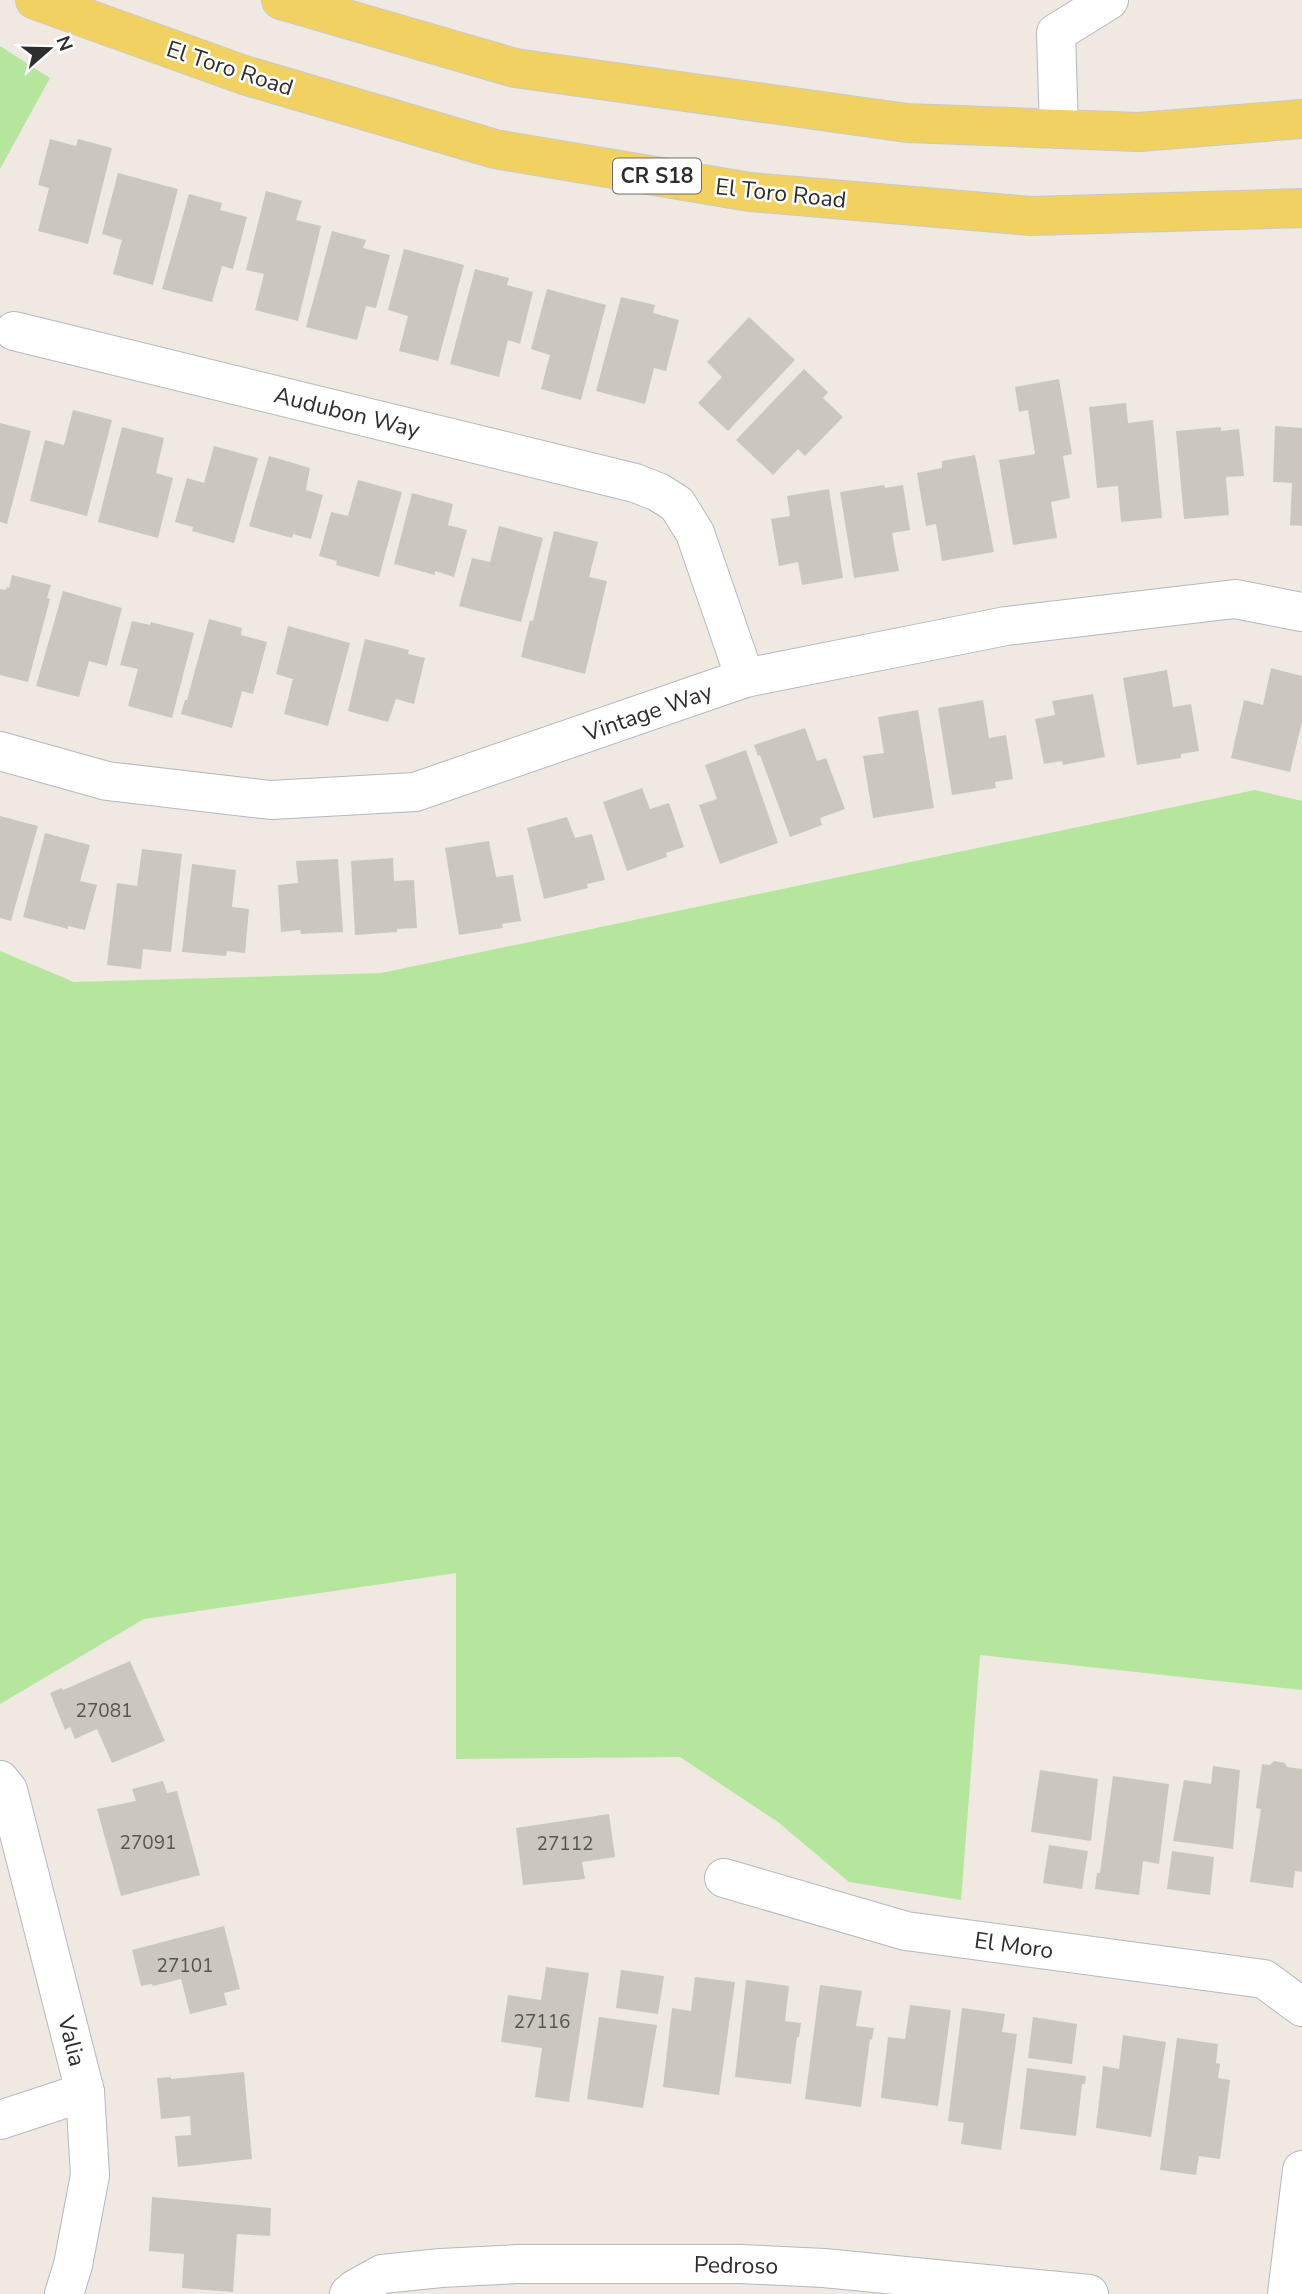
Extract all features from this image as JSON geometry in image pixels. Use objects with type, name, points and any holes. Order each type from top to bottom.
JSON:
[{"type":"main road","name":"El Toro Road","points":[[35,0],[244,75],[495,149],[750,192],[1031,216],[1302,208]]},
{"type":"main road","points":[[281,0],[515,68],[907,123],[1139,132],[1302,119]]},
{"type":"street","points":[[1059,129],[1056,33],[1110,0]]},
{"type":"street","name":"Audubon Way","points":[[13,331],[635,483],[657,492],[677,504],[695,533],[744,678]]},
{"type":"street","name":"Vintage Way","points":[[0,751],[107,781],[271,800],[415,792],[744,678],[1006,626],[1235,599],[1302,612]]},
{"type":"street","name":"Valia","points":[[4,1785],[85,2092],[90,2175],[73,2265],[64,2294]]},
{"type":"street","name":"El Moro","points":[[724,1878],[906,1931],[1264,1979],[1302,2007]]},
{"type":"street","points":[[0,2120],[85,2092]]},
{"type":"street","points":[[1287,2294],[1302,2170]]},
{"type":"street","name":"Pedroso","points":[[349,2294],[382,2274],[519,2264],[741,2264],[873,2272],[1089,2294]]},
{"type":"green space","points":[[0,46],[50,78],[0,169]]},
{"type":"green space","points":[[1255,790],[1302,801],[1302,1690],[980,1655],[961,1900],[849,1882],[778,1822],[680,1757],[456,1759],[456,1573],[144,1619],[0,1704],[0,951],[74,982],[381,973]]},
{"type":"building","points":[[50,139],[76,146],[78,139],[112,148],[88,244],[38,231],[49,188],[38,185]]},
{"type":"building","points":[[118,173],[178,189],[153,285],[113,274],[122,240],[102,234]]},
{"type":"building","points":[[266,191],[302,201],[296,220],[321,226],[298,321],[255,310],[264,274],[246,270]]},
{"type":"building","points":[[189,194],[222,203],[220,210],[247,217],[233,269],[222,266],[212,302],[162,289]]},
{"type":"building","points":[[332,231],[366,240],[363,248],[390,255],[376,308],[366,306],[357,340],[306,327]]},
{"type":"building","points":[[404,249],[464,265],[438,361],[399,351],[408,316],[388,310]]},
{"type":"building","points":[[475,269],[509,278],[507,285],[533,292],[520,344],[508,340],[499,377],[450,364]]},
{"type":"building","points":[[547,289],[606,305],[581,400],[541,389],[550,355],[531,349]]},
{"type":"building","points":[[621,297],[655,305],[653,313],[679,320],[666,371],[654,368],[645,404],[596,391]]},
{"type":"building","points":[[749,317],[795,360],[728,431],[698,403],[722,377],[707,362]]},
{"type":"building","points":[[804,369],[828,392],[823,398],[843,417],[805,456],[798,449],[773,475],[736,440]]},
{"type":"building","points":[[1059,379],[1072,454],[1063,456],[1070,498],[1051,502],[1057,538],[1013,545],[999,460],[1035,454],[1028,410],[1019,412],[1015,387]]},
{"type":"building","points":[[1126,403],[1128,423],[1153,420],[1162,518],[1121,522],[1118,486],[1097,488],[1089,407]]},
{"type":"building","points":[[73,410],[112,420],[87,516],[30,501],[45,440],[64,445]]},
{"type":"building","points":[[0,423],[31,431],[7,524],[0,522]]},
{"type":"building","points":[[1275,426],[1302,428],[1302,526],[1290,525],[1292,483],[1273,482]]},
{"type":"building","points":[[122,427],[164,438],[156,473],[173,478],[158,538],[98,522]]},
{"type":"building","points":[[1221,427],[1221,431],[1239,429],[1244,476],[1226,477],[1229,515],[1184,519],[1176,431]]},
{"type":"building","points":[[214,446],[258,458],[234,543],[192,531],[193,527],[175,522],[187,478],[204,483]]},
{"type":"building","points":[[975,455],[994,552],[942,561],[936,524],[926,526],[917,473],[942,468],[942,461]]},
{"type":"building","points":[[269,456],[310,468],[306,490],[323,495],[311,539],[293,534],[292,538],[249,526]]},
{"type":"building","points":[[358,480],[402,492],[379,577],[336,565],[337,561],[319,556],[331,512],[348,516]]},
{"type":"building","points":[[884,485],[885,488],[903,485],[910,530],[892,533],[899,571],[854,578],[840,492]]},
{"type":"building","points":[[829,489],[843,578],[802,585],[798,562],[779,566],[771,519],[790,516],[787,496]]},
{"type":"building","points":[[412,493],[453,504],[448,525],[467,530],[454,577],[394,564]]},
{"type":"building","points":[[499,526],[543,538],[521,622],[459,606],[472,558],[490,562]]},
{"type":"building","points":[[554,531],[598,542],[589,577],[607,581],[585,674],[521,657],[530,620],[533,621]]},
{"type":"building","points":[[12,575],[51,585],[47,598],[50,599],[28,682],[0,675],[0,589],[9,588]]},
{"type":"building","points":[[63,591],[122,608],[107,666],[89,661],[79,697],[36,686]]},
{"type":"building","points":[[209,619],[242,628],[241,635],[267,642],[253,694],[242,691],[232,728],[181,714]]},
{"type":"building","points":[[132,621],[150,625],[151,622],[194,633],[172,718],[128,706],[138,669],[120,665]]},
{"type":"building","points":[[288,626],[350,643],[328,726],[284,714],[293,679],[276,674]]},
{"type":"building","points":[[365,639],[409,650],[408,654],[425,658],[414,704],[396,699],[388,722],[348,711]]},
{"type":"building","points":[[1271,668],[1302,676],[1302,722],[1290,772],[1231,758],[1244,700],[1263,705]]},
{"type":"building","points":[[1167,670],[1173,707],[1191,704],[1199,751],[1181,754],[1181,758],[1137,765],[1123,678]]},
{"type":"building","points":[[1093,694],[1105,757],[1063,765],[1062,761],[1044,764],[1035,719],[1055,715],[1052,701]]},
{"type":"building","points":[[983,700],[989,738],[1006,735],[1013,779],[995,782],[996,788],[952,795],[938,708]]},
{"type":"building","points":[[918,710],[934,808],[873,818],[863,756],[884,753],[878,717]]},
{"type":"building","points":[[805,728],[817,761],[826,758],[845,809],[820,818],[822,825],[790,837],[754,745]]},
{"type":"building","points":[[746,750],[778,843],[720,864],[699,805],[717,799],[705,765]]},
{"type":"building","points":[[642,788],[650,809],[669,803],[684,847],[666,853],[667,857],[627,871],[603,802]]},
{"type":"building","points":[[0,816],[38,826],[11,921],[0,918]]},
{"type":"building","points":[[567,817],[575,838],[592,834],[605,880],[587,884],[588,888],[544,899],[527,828]]},
{"type":"building","points":[[45,833],[90,845],[80,881],[97,885],[85,930],[68,926],[68,929],[23,917]]},
{"type":"building","points":[[489,841],[496,877],[513,875],[521,921],[502,924],[503,928],[459,935],[445,848]]},
{"type":"building","points":[[142,849],[182,854],[171,952],[143,949],[141,969],[107,965],[117,883],[137,886]]},
{"type":"building","points":[[393,858],[394,881],[414,880],[417,928],[355,935],[351,861]]},
{"type":"building","points":[[338,859],[343,932],[281,932],[278,885],[298,883],[296,861]]},
{"type":"building","points":[[192,864],[236,870],[232,907],[249,909],[245,953],[227,951],[226,956],[182,952]]},
{"type":"building","points":[[130,1661],[165,1741],[112,1763],[97,1729],[75,1739],[70,1727],[65,1730],[50,1693]]},
{"type":"building","points":[[1274,1761],[1285,1763],[1287,1767],[1302,1769],[1302,1872],[1295,1871],[1293,1888],[1250,1882],[1261,1809],[1256,1808],[1262,1764],[1270,1765]]},
{"type":"building","points":[[1213,1766],[1240,1770],[1233,1849],[1173,1841],[1184,1780],[1211,1784]]},
{"type":"building","points":[[1040,1770],[1098,1779],[1091,1841],[1031,1832]]},
{"type":"building","points":[[1113,1776],[1169,1784],[1159,1864],[1143,1861],[1139,1895],[1095,1889],[1097,1873],[1100,1873]]},
{"type":"building","points":[[163,1781],[167,1793],[177,1791],[200,1875],[121,1896],[97,1809],[136,1801],[132,1789]]},
{"type":"building","points":[[609,1814],[615,1857],[582,1862],[585,1879],[523,1885],[516,1828]]},
{"type":"building","points":[[1049,1845],[1088,1851],[1082,1889],[1043,1883]]},
{"type":"building","points":[[1172,1851],[1214,1857],[1210,1895],[1167,1889]]},
{"type":"building","points":[[224,1926],[240,1989],[224,1993],[227,2005],[190,2014],[181,1979],[141,1986],[132,1950]]},
{"type":"building","points":[[546,1967],[589,1973],[569,2102],[535,2097],[542,2048],[501,2042],[508,1995],[541,2000]]},
{"type":"building","points":[[621,1970],[664,1976],[658,2014],[616,2008]]},
{"type":"building","points":[[695,1977],[735,1982],[719,2095],[663,2087],[672,2008],[691,2011]]},
{"type":"building","points":[[746,1980],[789,1986],[785,2021],[801,2023],[791,2084],[735,2077]]},
{"type":"building","points":[[820,1985],[862,1991],[856,2026],[874,2028],[872,2040],[870,2039],[861,2107],[805,2099]]},
{"type":"building","points":[[910,2005],[951,2010],[938,2106],[881,2098],[888,2037],[905,2039]]},
{"type":"building","points":[[962,2008],[1005,2014],[1002,2032],[1017,2034],[1001,2150],[961,2144],[964,2123],[948,2121]]},
{"type":"building","points":[[599,2017],[657,2025],[643,2108],[587,2099]]},
{"type":"building","points":[[1033,2017],[1077,2024],[1072,2064],[1028,2058]]},
{"type":"building","points":[[1123,2035],[1166,2042],[1151,2137],[1096,2128],[1103,2066],[1119,2069]]},
{"type":"building","points":[[1177,2038],[1218,2044],[1218,2078],[1230,2080],[1220,2159],[1199,2156],[1196,2175],[1160,2170]]},
{"type":"building","points":[[1027,2068],[1086,2076],[1085,2084],[1082,2084],[1076,2136],[1020,2129]]},
{"type":"building","points":[[244,2072],[252,2159],[178,2167],[175,2136],[191,2135],[190,2116],[161,2119],[157,2078]]},
{"type":"building","points":[[152,2197],[271,2208],[270,2236],[237,2234],[233,2292],[182,2288],[184,2254],[149,2251]]}]
